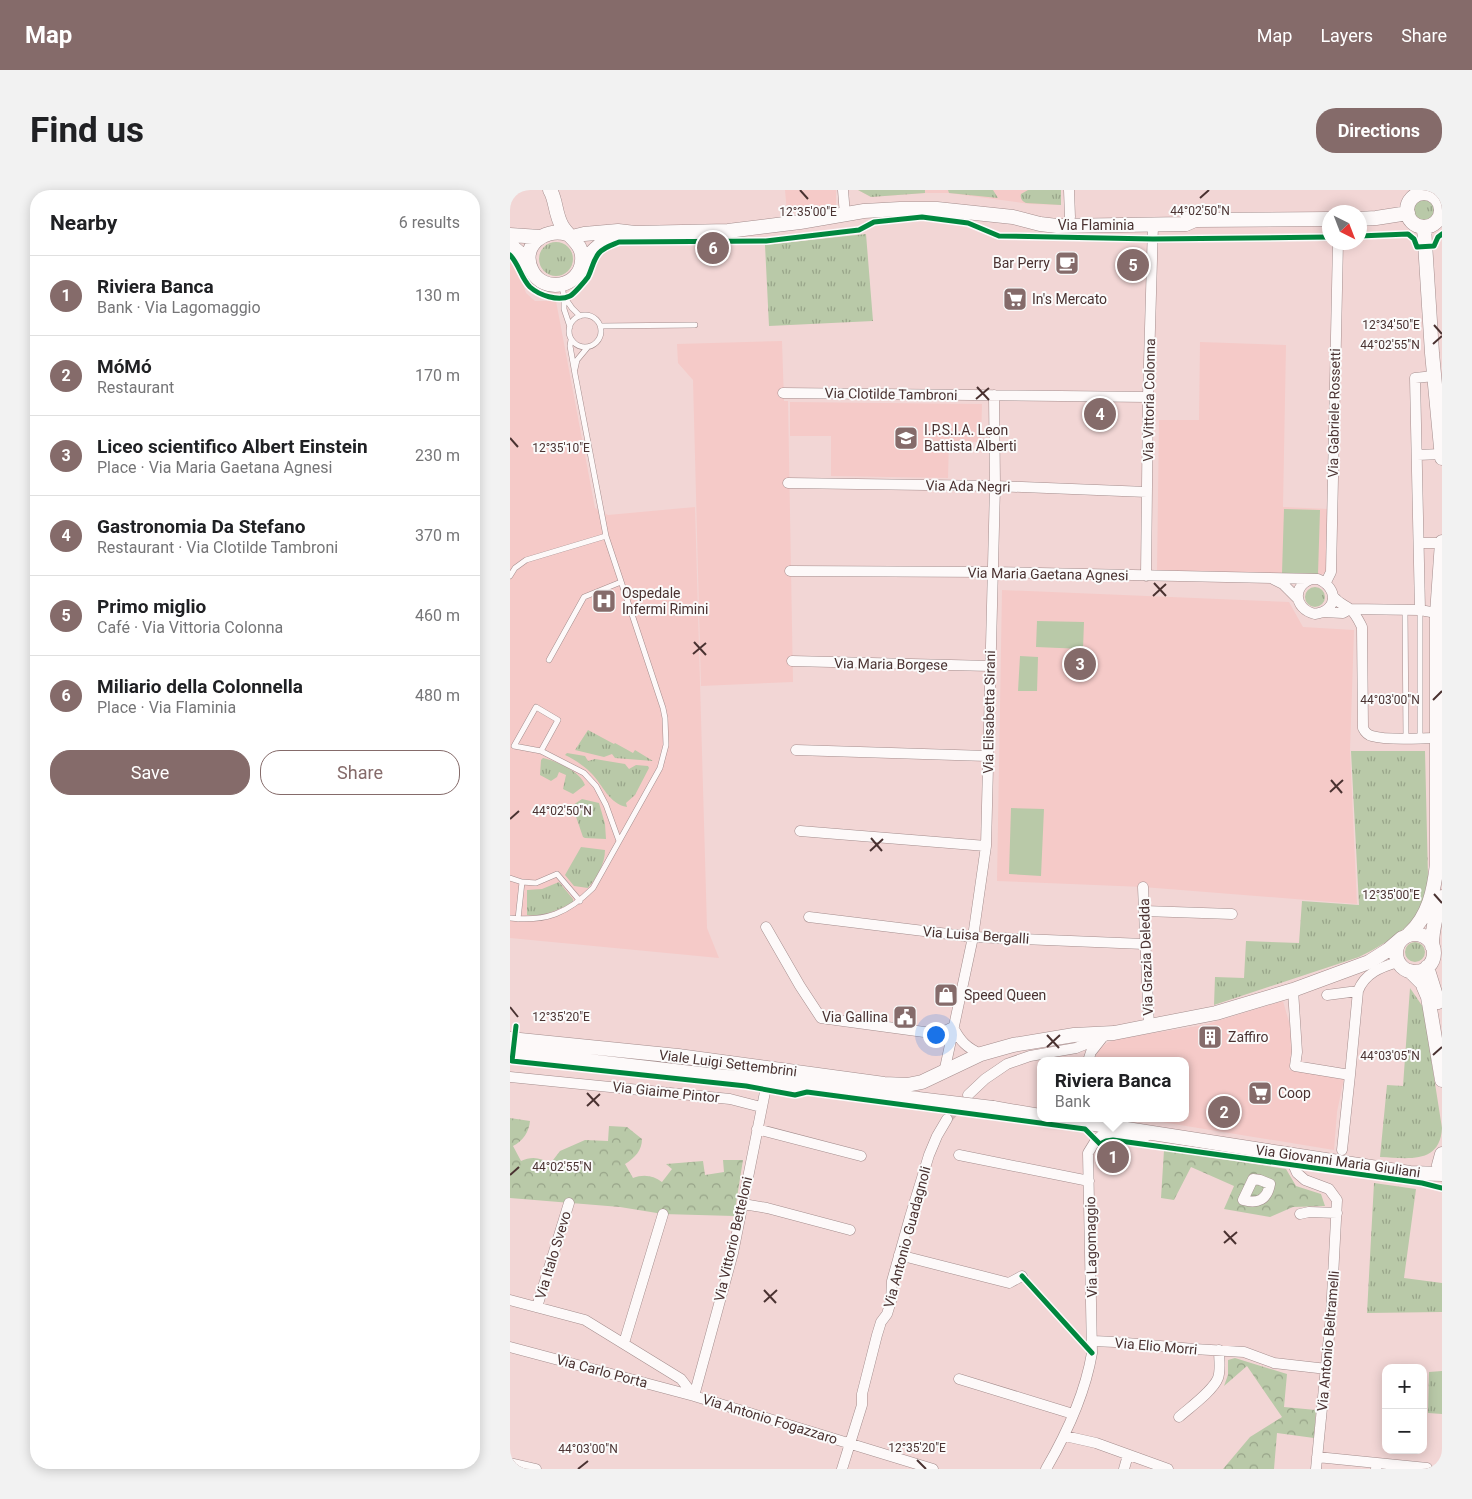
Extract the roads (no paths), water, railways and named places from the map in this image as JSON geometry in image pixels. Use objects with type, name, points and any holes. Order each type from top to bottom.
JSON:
[{"type":"main road","points":[[531,269],[529,255],[535,242],[544,235],[550,216],[546,196],[549,190],[553,194],[556,213],[569,236]]},
{"type":"main road","points":[[1437,218],[1413,223],[1408,213],[1408,206],[1414,193],[1433,193],[1439,203],[1437,218],[1434,376],[1442,456]]},
{"type":"main road","name":"Via Flaminia","points":[[569,236],[618,231],[635,233],[728,231],[864,211],[937,209],[1026,219],[1186,217],[1195,220],[1322,219]]},
{"type":"main road","points":[[1367,219],[1408,213]]},
{"type":"main road","name":"Via Flaminia","points":[[1026,219],[1040,224],[1059,226],[1186,224],[1195,220]]},
{"type":"main road","points":[[510,235],[544,235],[554,232],[569,236],[577,242],[582,255],[580,268],[563,291],[540,281],[521,254],[510,245]]},
{"type":"main road","name":"Via Flaminia","points":[[580,268],[598,245],[609,239],[635,233]]},
{"type":"main road","points":[[944,1073],[981,1054],[1013,1045],[1074,1035],[1108,1035],[1216,1013],[1293,990],[1369,962],[1388,950],[1419,925],[1434,887],[1437,864],[1436,738],[1442,542]]},
{"type":"main road","points":[[1410,971],[1421,970],[1427,967],[1436,954],[1432,933],[1434,919],[1442,897]]},
{"type":"main road","points":[[1436,954],[1428,940],[1423,936],[1415,934],[1406,936],[1396,948],[1398,962],[1422,983],[1428,997],[1442,1080]]},
{"type":"main road","points":[[1427,967],[1436,994],[1442,1023]]},
{"type":"main road","name":"Viale Luigi Settembrini","points":[[510,1039],[678,1056],[884,1084],[922,1082],[944,1073]]},
{"type":"main road","name":"Viale Luigi Settembrini","points":[[510,1052],[993,1108],[1037,1115]]},
{"type":"main road","name":"Via Giovanni Maria Giuliani","points":[[1084,1122],[1410,1173],[1442,1174],[1439,1162],[1442,1154]]},
{"type":"street","points":[[843,190],[845,215]]},
{"type":"street","points":[[1069,190],[1070,217]]},
{"type":"street","name":"Via Vittoria Colonna","points":[[1146,576],[1148,397],[1153,225]]},
{"type":"street","name":"Via Gabriele Rossetti","points":[[1326,582],[1331,572],[1338,250]]},
{"type":"street","points":[[1420,610],[1416,378],[1434,376]]},
{"type":"street","name":"Via Clotilde Tambroni","points":[[783,393],[1148,397]]},
{"type":"street","name":"Via Elisabetta Sirani","points":[[944,1073],[973,938],[986,846],[995,486],[994,395]]},
{"type":"street","points":[[1417,455],[1442,456]]},
{"type":"street","name":"Via Ada Negri","points":[[788,483],[995,486],[1147,492]]},
{"type":"street","points":[[1419,543],[1442,542]]},
{"type":"street","name":"Via Maria Gaetana Agnesi","points":[[790,571],[993,572],[1313,579]]},
{"type":"street","points":[[1270,578],[1283,584],[1309,613],[1343,613],[1350,609],[1420,610],[1439,614]]},
{"type":"street","points":[[1298,599],[1300,587],[1308,580],[1318,579],[1326,582],[1338,603],[1350,609],[1358,618],[1362,627],[1363,728],[1371,736],[1436,738]]},
{"type":"street","points":[[1324,612],[1330,606],[1333,596]]},
{"type":"street","name":"Via Maria Borgese","points":[[792,661],[990,666]]},
{"type":"street","points":[[796,750],[988,756]]},
{"type":"street","points":[[800,831],[986,846]]},
{"type":"street","name":"Via Grazia Deledda","points":[[1143,887],[1148,1027]]},
{"type":"street","points":[[1144,911],[1232,914]]},
{"type":"street","name":"Via Luisa Bergalli","points":[[809,917],[973,938],[1144,944]]},
{"type":"street","points":[[766,927],[800,986],[822,1018],[939,1034],[953,1026],[963,1044],[981,1054]]},
{"type":"street","points":[[1342,1150],[1358,991],[1366,977],[1375,970],[1398,962]]},
{"type":"street","points":[[1293,990],[1297,1052],[1295,1066],[1350,1075]]},
{"type":"street","points":[[1327,995],[1358,991]]},
{"type":"street","points":[[1089,1057],[1091,1052],[1108,1035]]},
{"type":"street","points":[[968,1095],[985,1079],[1007,1064],[1030,1056],[1076,1048],[1108,1035]]},
{"type":"street","name":"Via Giaime Pintor","points":[[510,1077],[730,1099],[761,1107]]},
{"type":"street","name":"Via Vittorio Betteloni","points":[[694,1396],[733,1253],[767,1082]]},
{"type":"street","name":"Via Antonio Guadagnoli","points":[[842,1469],[862,1406],[862,1394],[879,1328],[887,1314],[891,1301],[892,1281],[929,1154],[947,1120]]},
{"type":"street","points":[[1118,1122],[1153,1132]]},
{"type":"street","points":[[757,1129],[861,1156]]},
{"type":"street","name":"Via Lagomaggio","points":[[1046,1469],[1065,1436],[1088,1375],[1093,1342],[1088,1152],[1101,1136],[1111,1134],[1141,1139],[1153,1132]]},
{"type":"street","points":[[959,1155],[1089,1181]]},
{"type":"street","name":"Via Antonio Beltramelli","points":[[1289,1155],[1297,1173],[1305,1180],[1329,1189],[1338,1200],[1327,1369],[1316,1469]]},
{"type":"street","name":"Via Italo Svevo","points":[[537,1306],[569,1203]]},
{"type":"street","points":[[743,1204],[767,1208],[850,1230]]},
{"type":"street","points":[[1300,1214],[1309,1212],[1337,1213]]},
{"type":"street","points":[[624,1343],[663,1214]]},
{"type":"street","points":[[899,1255],[1009,1283],[1022,1276]]},
{"type":"street","name":"Via Antonio Fogazzaro","points":[[510,1300],[585,1320],[681,1379],[694,1396],[933,1469]]},
{"type":"street","name":"Via Elio Morri","points":[[1093,1342],[1244,1352],[1274,1363],[1327,1369]]},
{"type":"street","name":"Via Carlo Porta","points":[[510,1347],[694,1396]]},
{"type":"street","points":[[1178,1417],[1213,1387],[1218,1380],[1220,1372],[1219,1350]]},
{"type":"street","points":[[959,1379],[1073,1414]]},
{"type":"street","points":[[1065,1436],[1096,1443],[1168,1469]]},
{"type":"street","points":[[1124,1469],[1128,1455]]},
{"type":"street","points":[[1317,1457],[1377,1466],[1427,1468]]},
{"type":"street","points":[[510,1462],[536,1469]]},
{"type":"lane","points":[[563,291],[572,308],[580,316]]},
{"type":"lane","points":[[510,918],[536,918],[562,912],[580,901],[593,888],[660,768],[666,745],[663,708],[606,536],[570,346],[570,327],[564,309],[563,291]]},
{"type":"lane","points":[[570,327],[576,318],[590,316],[595,318],[602,331],[599,340],[592,347],[578,346],[571,340]]},
{"type":"lane","points":[[601,326],[695,325]]},
{"type":"lane","points":[[575,374],[576,360],[587,348]]},
{"type":"lane","points":[[510,576],[515,568],[526,560],[606,536]]},
{"type":"lane","points":[[549,660],[584,597],[621,582]]},
{"type":"lane","points":[[1406,610],[1406,738]]},
{"type":"lane","points":[[1420,610],[1420,738]]},
{"type":"lane","points":[[541,750],[558,720],[536,707],[514,746],[541,750],[584,773],[596,786],[606,805],[619,841]]},
{"type":"lane","points":[[510,878],[522,882],[536,883],[557,874],[580,901]]},
{"type":"lane","points":[[518,919],[522,882]]},
{"type":"tunnel","points":[[947,1119],[964,1100]]},
{"type":"place","name":"Miliario della Colonnella","points":[[713,248]]},
{"type":"place","name":"Bar Perry","points":[[1067,263]]},
{"type":"place","name":"Primo miglio","points":[[1133,265]]},
{"type":"place","name":"In's Mercato","points":[[1015,299]]},
{"type":"place","name":"Gastronomia Da Stefano","points":[[1100,414]]},
{"type":"place","name":"I.P.S.I.A. Leon Battista Alberti","points":[[906,438]]},
{"type":"place","name":"Ospedale Infermi Rimini","points":[[604,601]]},
{"type":"place","name":"Liceo scientifico Albert Einstein","points":[[1080,664]]},
{"type":"place","name":"Speed Queen","points":[[946,995]]},
{"type":"place","name":"Via Gallina","points":[[905,1017]]},
{"type":"place","name":"Zaffiro","points":[[1210,1037]]},
{"type":"place","name":"Coop","points":[[1260,1093]]},
{"type":"place","name":"MóMó","points":[[1224,1112]]},
{"type":"place","name":"Riviera Banca","points":[[1113,1157]]}]
